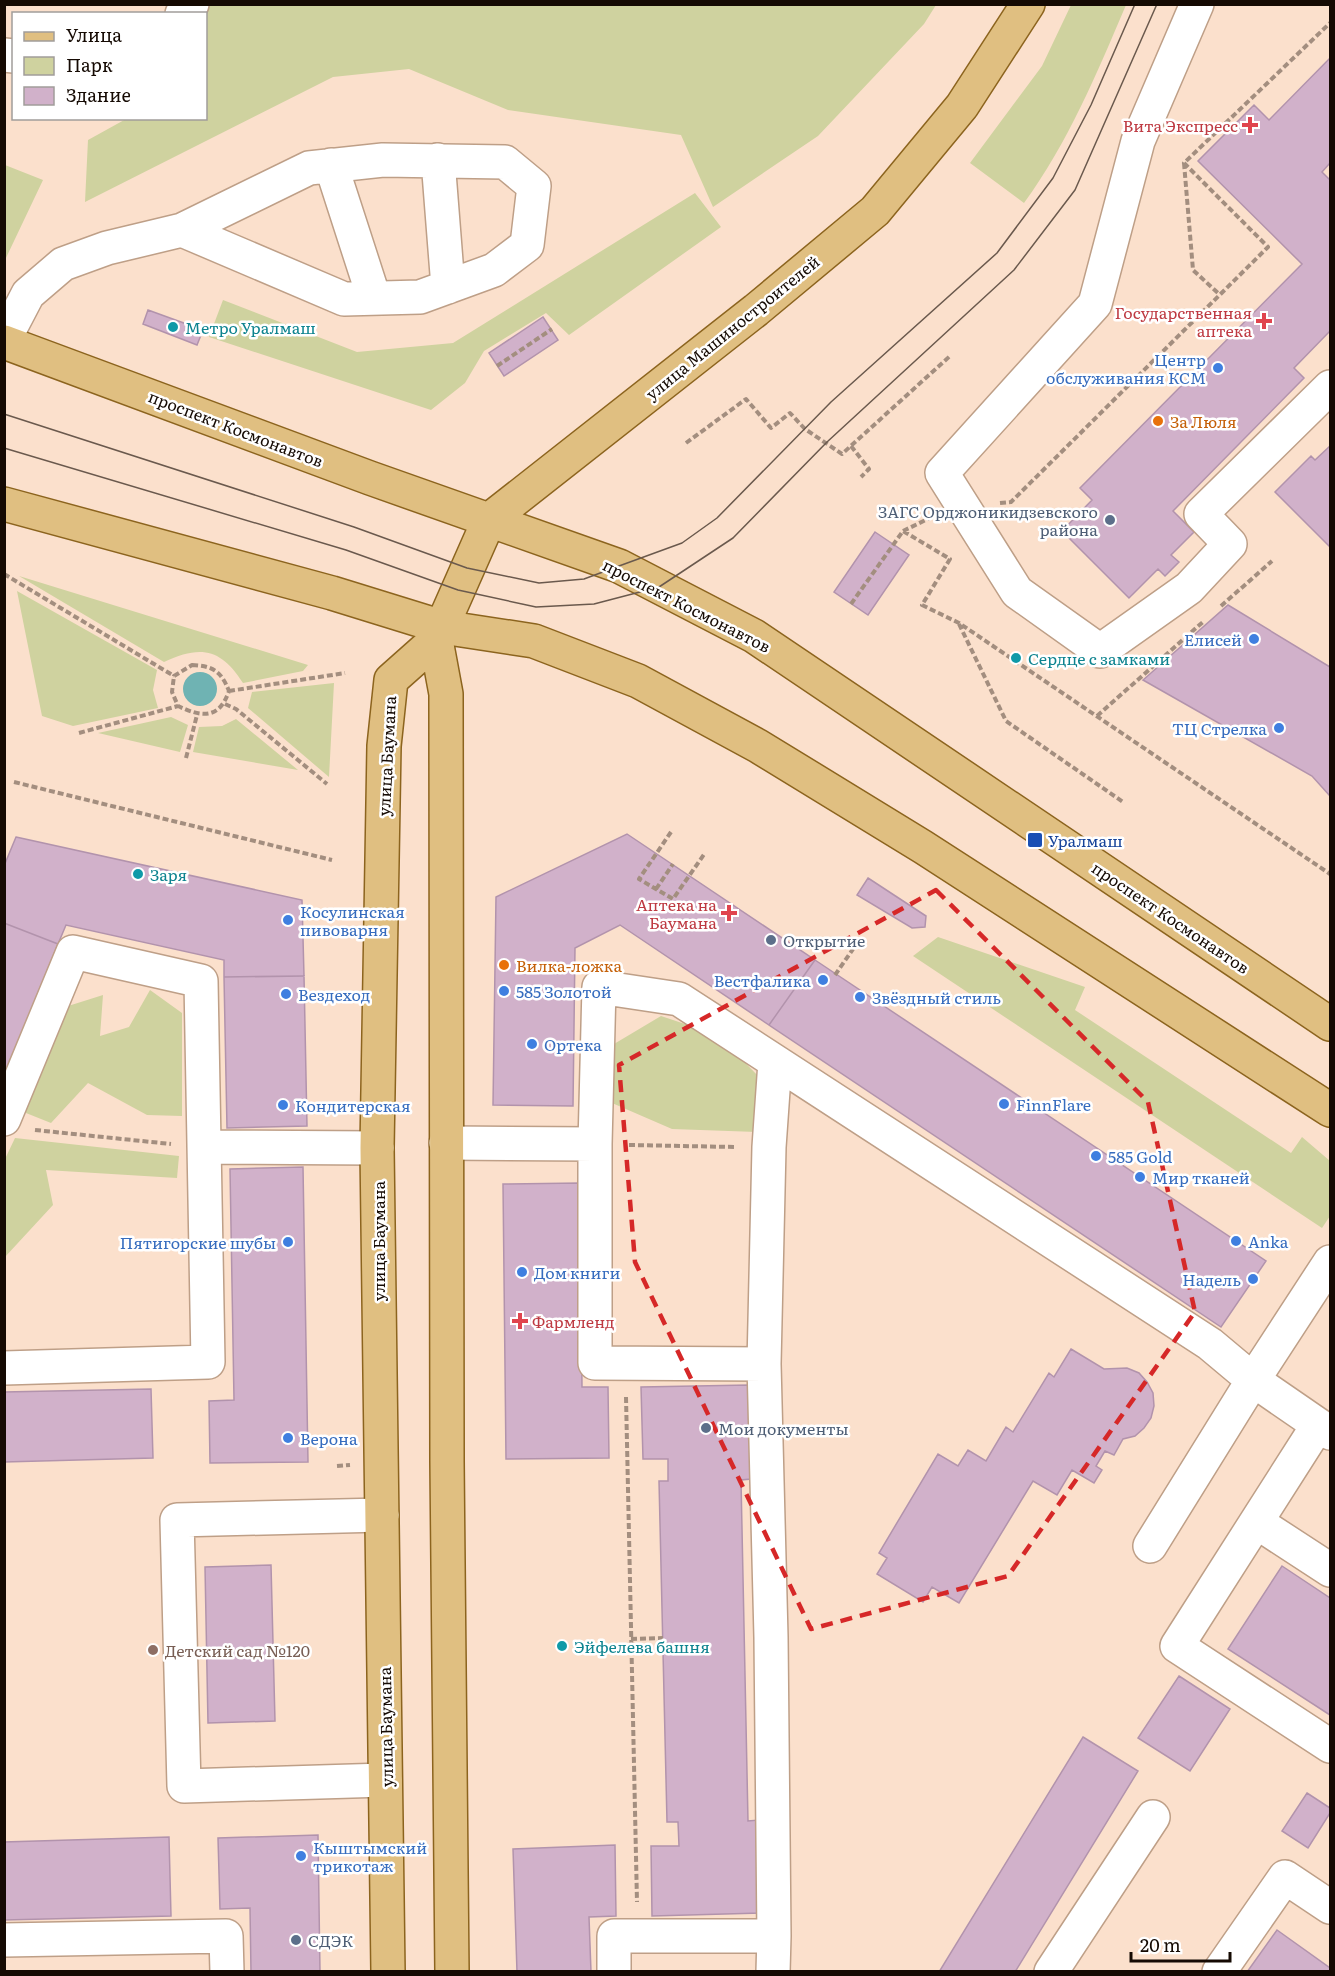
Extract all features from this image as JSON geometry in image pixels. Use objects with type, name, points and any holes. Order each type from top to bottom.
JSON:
[{"type":"main road","name":"улица Машиностроителей","points":[[439,634],[489,520],[756,310],[875,211],[962,106],[1028,4]]},
{"type":"main road","name":"проспект Космонавтов","points":[[4,341],[619,566],[754,636],[1330,1024]]},
{"type":"main road","points":[[4,504],[332,592],[439,634],[544,645],[638,681],[758,746],[923,847],[1330,1110]]},
{"type":"main road","points":[[439,634],[446,694],[446,1143],[452,1971]]},
{"type":"main road","name":"улица Баумана","points":[[388,1971],[377,1148],[384,746],[391,680],[439,634]]},
{"type":"lane","points":[[1197,4],[1138,141],[1095,303],[942,472],[1017,592],[1100,651],[1189,588],[1230,544],[1201,514],[1330,387]]},
{"type":"lane","points":[[4,341],[28,294],[63,264],[107,248],[182,230],[309,168],[383,160],[505,162],[534,186],[527,245],[494,270],[420,297],[344,299],[182,230]]},
{"type":"lane","points":[[438,160],[448,287]]},
{"type":"lane","points":[[331,165],[374,298]]},
{"type":"lane","points":[[4,1368],[208,1362],[201,981],[73,952],[16,1124]]},
{"type":"lane","points":[[764,1364],[596,1363],[595,1144],[599,987],[679,999],[1210,1344],[1253,1380],[1324,1429],[1258,1523],[1177,1646],[1330,1746]]},
{"type":"lane","points":[[773,1971],[771,1637],[764,1364],[769,1147],[775,1062]]},
{"type":"lane","points":[[446,1143],[595,1144]]},
{"type":"lane","points":[[204,1147],[377,1148]]},
{"type":"lane","points":[[1150,1546],[1253,1380],[1330,1262]]},
{"type":"lane","points":[[382,1515],[177,1520],[184,1786],[385,1780]]},
{"type":"lane","points":[[1258,1523],[1330,1570]]},
{"type":"lane","points":[[1051,1971],[1154,1817]]},
{"type":"lane","points":[[1219,1971],[1285,1877],[1330,1906]]},
{"type":"lane","points":[[4,1940],[226,1936],[227,1971]]},
{"type":"lane","points":[[614,1971],[614,1936],[774,1936]]},
{"type":"path","points":[[1184,163],[1330,22]]},
{"type":"path","points":[[1184,163],[1193,270],[1219,294]]},
{"type":"path","points":[[851,604],[903,531],[963,503],[1011,502],[1268,247],[1184,163]]},
{"type":"path","points":[[497,366],[552,329]]},
{"type":"path","points":[[686,443],[746,399],[771,428],[790,413],[805,429],[842,454],[950,356]]},
{"type":"path","points":[[852,446],[869,469],[861,477]]},
{"type":"path","points":[[903,531],[950,559],[922,605],[959,623],[1330,874]]},
{"type":"path","points":[[1218,609],[1272,561]]},
{"type":"path","points":[[4,574],[174,676]]},
{"type":"path","points":[[1097,716],[1209,617]]},
{"type":"path","points":[[959,623],[1006,721],[1123,802]]},
{"type":"path","points":[[79,733],[178,706],[197,715],[212,713],[225,704],[229,691],[223,676],[211,666],[192,665],[174,676]]},
{"type":"path","points":[[229,691],[345,673]]},
{"type":"path","points":[[174,676],[172,692],[178,706]]},
{"type":"path","points":[[225,704],[236,709],[327,784]]},
{"type":"path","points":[[186,758],[197,715]]},
{"type":"path","points":[[14,782],[332,860]]},
{"type":"path","points":[[671,832],[639,879],[673,899],[705,853]]},
{"type":"path","points":[[656,889],[673,864]]},
{"type":"path","points":[[835,975],[853,950]]},
{"type":"path","points":[[16,1124],[204,1147]]},
{"type":"path","points":[[595,1144],[727,1148]]},
{"type":"path","points":[[626,1363],[637,1935]]},
{"type":"path","points":[[631,1639],[663,1638]]},
{"type":"highlighted area","points":[[936,890],[1148,1102],[1195,1312],[1008,1576],[811,1629],[635,1262],[619,1065]]},
{"type":"green space","points":[[210,5],[936,5],[924,24],[818,136],[713,207],[681,135],[508,110],[409,69],[333,77],[85,202],[88,140],[124,120],[207,120],[207,12],[204,12]]},
{"type":"green space","points":[[1071,5],[1126,5],[1093,82],[1068,132],[1024,203],[970,163],[1042,66]]},
{"type":"green space","points":[[5,165],[43,180],[5,260]]},
{"type":"green space","points":[[695,193],[721,227],[569,335],[546,313],[484,351],[465,383],[431,410],[209,337],[223,300],[357,352],[453,343]]},
{"type":"green space","points":[[19,576],[308,665],[303,671],[243,683],[226,663],[218,656],[209,653],[188,653],[164,662]]},
{"type":"green space","points":[[17,591],[157,670],[153,690],[158,708],[73,726],[42,716]]},
{"type":"green space","points":[[334,683],[329,777],[248,708],[252,692]]},
{"type":"green space","points":[[171,717],[188,725],[180,752],[98,733]]},
{"type":"green space","points":[[236,719],[298,770],[193,752],[199,727],[222,726]]},
{"type":"green space","points":[[938,937],[1085,987],[1075,1010],[1291,1153],[1302,1137],[1330,1161],[1330,1216],[1322,1228],[913,956]]},
{"type":"green space","points":[[150,990],[182,1013],[182,1116],[147,1115],[88,1083],[51,1123],[21,1111],[65,1007],[103,995],[100,1036],[129,1027]]},
{"type":"green space","points":[[661,1016],[718,1035],[762,1080],[757,1132],[672,1129],[612,1103],[614,1044]]},
{"type":"green space","points":[[15,1138],[179,1156],[177,1178],[46,1170],[53,1205],[5,1257],[5,1159]]},
{"type":"water","points":[[200,672],[212,677],[217,689],[212,701],[200,706],[188,701],[183,689],[188,677]]},
{"type":"building","points":[[1330,58],[1330,163],[1322,172],[1330,180],[1330,331],[1294,368],[1304,378],[1173,511],[1194,532],[1171,555],[1179,562],[1165,576],[1158,569],[1129,598],[1062,531],[1092,500],[1080,488],[1302,264],[1198,161],[1254,105],[1269,120]]},
{"type":"building","name":"Метро Уралмаш","points":[[148,310],[203,330],[197,345],[143,324]]},
{"type":"building","points":[[543,317],[558,340],[504,376],[489,353]]},
{"type":"building","points":[[1330,446],[1330,547],[1275,492],[1311,456],[1315,460]]},
{"type":"building","points":[[875,532],[909,555],[868,615],[834,592]]},
{"type":"building","name":"ТЦ Стрелка","points":[[1228,605],[1330,667],[1330,796],[1312,776],[1143,680]]},
{"type":"building","points":[[627,834],[815,960],[769,1025],[620,925],[575,948],[573,1106],[493,1105],[496,897]]},
{"type":"building","points":[[16,837],[302,900],[304,976],[224,977],[224,960],[66,925],[58,944],[4,923],[4,866]]},
{"type":"building","points":[[868,878],[926,916],[925,927],[912,928],[857,895]]},
{"type":"building","points":[[4,923],[58,944],[4,1077]]},
{"type":"building","points":[[815,960],[1266,1261],[1221,1327],[769,1025]]},
{"type":"building","points":[[304,976],[307,1126],[227,1128],[224,977]]},
{"type":"building","points":[[303,1167],[308,1462],[210,1463],[209,1401],[234,1400],[230,1169]]},
{"type":"building","points":[[580,1183],[582,1387],[608,1387],[609,1458],[506,1459],[503,1184]]},
{"type":"building","points":[[1071,1349],[1104,1369],[1127,1368],[1139,1373],[1153,1393],[1154,1406],[1151,1418],[1144,1428],[1135,1436],[1123,1439],[1114,1455],[1105,1451],[1096,1466],[1102,1470],[1094,1483],[1072,1470],[1057,1495],[1033,1481],[959,1603],[932,1587],[923,1602],[877,1574],[887,1558],[879,1553],[938,1454],[958,1466],[968,1450],[986,1461],[1006,1427],[1013,1432],[1049,1373],[1054,1377]]},
{"type":"building","points":[[749,1385],[751,1479],[741,1480],[748,1821],[759,1820],[761,1913],[652,1916],[651,1846],[679,1846],[678,1822],[667,1822],[659,1481],[668,1481],[668,1459],[643,1459],[641,1387]]},
{"type":"building","points":[[151,1389],[153,1458],[4,1462],[4,1392]]},
{"type":"building","points":[[271,1565],[275,1721],[208,1723],[205,1567]]},
{"type":"building","points":[[1282,1566],[1330,1598],[1330,1715],[1228,1649]]},
{"type":"building","points":[[1179,1676],[1230,1709],[1190,1771],[1138,1738]]},
{"type":"building","points":[[1083,1737],[1138,1771],[1015,1972],[939,1972]]},
{"type":"building","points":[[1307,1793],[1330,1808],[1330,1813],[1308,1848],[1282,1831]]},
{"type":"building","points":[[318,1835],[320,1972],[251,1972],[250,1908],[220,1909],[218,1838]]},
{"type":"building","points":[[169,1837],[171,1916],[4,1920],[4,1842]]},
{"type":"building","points":[[615,1845],[616,1916],[589,1917],[591,1972],[517,1972],[513,1849]]},
{"type":"building","points":[[1277,1930],[1330,1968],[1330,1972],[1247,1972]]},
{"type":"tram line","points":[[4,414],[354,527],[467,568],[539,583],[584,579],[682,543],[717,518],[831,402],[997,253],[1053,178],[1091,105],[1135,4]]},
{"type":"tram line","points":[[4,448],[346,550],[458,590],[536,607],[594,604],[659,587],[733,538],[827,442],[1014,270],[1075,190],[1157,4]]},
{"type":"place","name":"Вита Экспресс","points":[[1250,125]]},
{"type":"place","name":"Государственная аптека","points":[[1264,321]]},
{"type":"place","name":"Метро Уралмаш","points":[[173,327]]},
{"type":"place","name":"Центр обслуживания КСМ","points":[[1218,368]]},
{"type":"place","name":"За Люля","points":[[1158,421]]},
{"type":"place","name":"ЗАГС Орджоникидзевского района","points":[[1110,520]]},
{"type":"place","name":"Елисей","points":[[1254,639]]},
{"type":"place","name":"Сердце с замками","points":[[1016,658]]},
{"type":"place","name":"ТЦ Стрелка","points":[[1279,728]]},
{"type":"place","name":"Уралмаш","points":[[1035,840]]},
{"type":"place","name":"Заря","points":[[138,874]]},
{"type":"place","name":"Аптека на Баумана","points":[[729,913]]},
{"type":"place","name":"Косулинская пивоварня","points":[[288,920]]},
{"type":"place","name":"Открытие","points":[[771,940]]},
{"type":"place","name":"Вилка-ложка","points":[[504,965]]},
{"type":"place","name":"Вестфалика","points":[[823,980]]},
{"type":"place","name":"585 Золотой","points":[[504,991]]},
{"type":"place","name":"Вездеход","points":[[286,994]]},
{"type":"place","name":"Звёздный стиль","points":[[860,997]]},
{"type":"place","name":"Ортека","points":[[532,1044]]},
{"type":"place","name":"FinnFlare","points":[[1004,1104]]},
{"type":"place","name":"Кондитерская","points":[[283,1105]]},
{"type":"place","name":"585 Gold","points":[[1096,1156]]},
{"type":"place","name":"Мир тканей","points":[[1140,1177]]},
{"type":"place","name":"Anka","points":[[1236,1241]]},
{"type":"place","name":"Пятигорские шубы","points":[[288,1242]]},
{"type":"place","name":"Дом книги","points":[[522,1272]]},
{"type":"place","name":"Надель","points":[[1253,1279]]},
{"type":"place","name":"Фармленд","points":[[520,1321]]},
{"type":"place","name":"Мои документы","points":[[706,1428]]},
{"type":"place","name":"Верона","points":[[288,1438]]},
{"type":"place","name":"Эйфелева башня","points":[[562,1646]]},
{"type":"place","name":"Детский сад №120","points":[[153,1650]]},
{"type":"place","name":"Кыштымский трикотаж","points":[[301,1856]]},
{"type":"place","name":"СДЭК","points":[[296,1940]]}]
